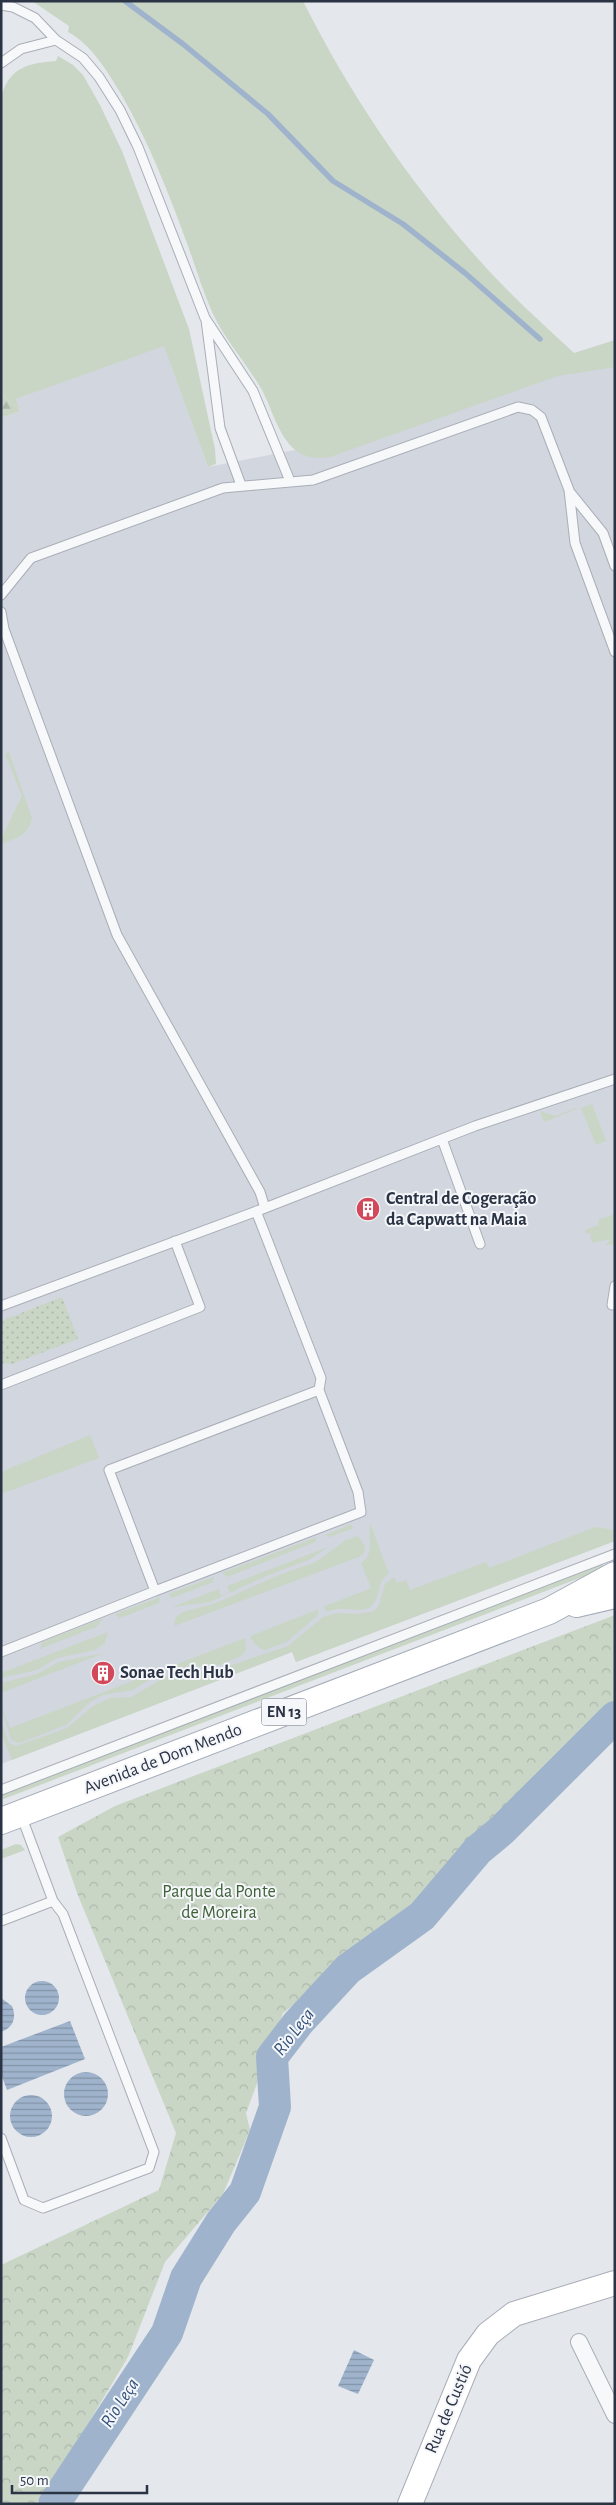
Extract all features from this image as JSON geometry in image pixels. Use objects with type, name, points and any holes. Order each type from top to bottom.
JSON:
[{"type":"main road","name":"Avenida de Dom Mendo","points":[[11,1818],[549,1611],[615,1575]]},
{"type":"main road","name":"Avenida de Dom Mendo","points":[[549,1611],[615,1596]]},
{"type":"main road","name":"Rua de Custió","points":[[410,2504],[469,2360],[488,2334],[514,2314],[615,2283]]},
{"type":"street","points":[[579,2342],[615,2415]]},
{"type":"lane","points":[[1,5],[13,6],[35,18],[56,40],[83,58],[99,77],[120,110],[138,147],[205,318],[253,391],[290,481]]},
{"type":"lane","points":[[1,63],[21,49],[56,40]]},
{"type":"lane","points":[[205,318],[220,428],[241,485]]},
{"type":"lane","points":[[1,595],[31,558],[223,488],[313,480],[518,407],[532,410],[541,417],[569,490],[575,543],[615,652]]},
{"type":"lane","points":[[569,490],[603,534],[615,566]]},
{"type":"lane","points":[[1,612],[4,629],[117,935],[260,1192],[261,1209],[321,1378],[320,1390],[358,1492],[361,1512],[1,1652]]},
{"type":"lane","points":[[1,1306],[175,1242],[442,1139],[537,1104],[615,1079]]},
{"type":"lane","points":[[442,1139],[480,1244]]},
{"type":"lane","points":[[1,1385],[200,1307],[175,1242]]},
{"type":"lane","points":[[612,1305],[615,1286]]},
{"type":"lane","points":[[155,1591],[110,1470],[320,1390]]},
{"type":"lane","points":[[1,1790],[615,1554]]},
{"type":"lane","points":[[1,2138],[24,2200],[43,2208],[149,2168],[154,2152],[63,1914],[53,1901],[11,1818]]},
{"type":"lane","points":[[1,1921],[53,1901]]},
{"type":"shaded area","points":[[615,340],[615,1541],[296,1662],[292,1652],[1,1764],[1,418],[20,411],[16,399],[164,345],[208,467],[299,449]]},
{"type":"green space","points":[[32,1],[303,1],[322,38],[364,109],[436,210],[510,293],[574,353],[615,340],[615,367],[558,376],[330,457],[315,458],[302,454],[292,447],[278,427],[262,390],[224,334],[213,314],[158,168],[121,94],[92,51],[77,37],[68,32],[69,26]]},
{"type":"green space","points":[[58,56],[73,65],[83,75],[122,151],[189,329],[215,449],[216,464],[208,467],[164,346],[16,399],[20,411],[1,393],[2,95],[10,78],[16,72],[30,65],[56,61]]},
{"type":"green space","points":[[1,393],[20,411],[1,418]]},
{"type":"green space","points":[[9,752],[32,818],[28,829],[21,836],[1,844],[1,839],[22,796],[5,754]]},
{"type":"green space","points":[[592,1104],[606,1141],[596,1145],[581,1108]]},
{"type":"green space","points":[[576,1108],[544,1122],[540,1111],[555,1116]]},
{"type":"green space","points":[[615,1214],[615,1244],[606,1245],[611,1239],[592,1243],[590,1233],[586,1234],[585,1230],[599,1225],[598,1220]]},
{"type":"green space","points":[[62,1297],[78,1339],[12,1364],[1,1363],[1,1321]]},
{"type":"green space","points":[[90,1435],[99,1458],[1,1494],[1,1472]]},
{"type":"green space","points":[[370,1523],[389,1574],[382,1580],[376,1599],[369,1608],[327,1611],[323,1607],[371,1588],[361,1563],[368,1555]]},
{"type":"green space","points":[[351,1524],[353,1528],[330,1537],[326,1535]]},
{"type":"green space","points":[[595,1527],[615,1530],[615,1541],[296,1662],[292,1652],[12,1760],[1,1733],[1,1722],[9,1743],[16,1746],[67,1728],[93,1706],[110,1698],[131,1697],[172,1673],[214,1671],[288,1646],[323,1617],[338,1613],[358,1614],[374,1611],[379,1605],[385,1584],[394,1577],[397,1583],[406,1580],[410,1590],[486,1562],[489,1568]]},
{"type":"green space","points":[[358,1536],[365,1546],[364,1553],[359,1557],[174,1626],[176,1617],[183,1612],[216,1603],[279,1575],[316,1562],[346,1540]]},
{"type":"green space","points":[[317,1537],[315,1542],[227,1577],[222,1573]]},
{"type":"green space","points":[[328,1547],[311,1559],[264,1577],[230,1593],[227,1586]]},
{"type":"green space","points":[[601,1564],[604,1566],[603,1569],[1,1800],[1,1794]]},
{"type":"green space","points":[[214,1577],[213,1582],[172,1598],[168,1594]]},
{"type":"green space","points":[[219,1589],[221,1596],[228,1594],[210,1602],[172,1607]]},
{"type":"green space","points":[[160,1597],[159,1603],[120,1618],[115,1614]]},
{"type":"green space","points":[[319,1609],[317,1616],[288,1641],[266,1650],[256,1645],[250,1636]]},
{"type":"green space","name":"Parque da Ponte de Moreira","points":[[615,1615],[615,1705],[463,1852],[407,1916],[283,2013],[246,2113],[250,2130],[223,2194],[165,2262],[128,2357],[56,2477],[36,2504],[1,2504],[1,2265],[159,2190],[176,2133],[77,1893],[58,1837],[115,1806]]},
{"type":"green space","points":[[104,1618],[96,1627],[40,1649],[42,1642]]},
{"type":"green space","points":[[108,1632],[105,1643],[95,1650],[57,1658],[37,1670],[1,1678],[1,1673]]},
{"type":"green space","points":[[245,1638],[246,1650],[241,1656],[220,1665],[181,1667],[163,1671],[133,1690],[103,1695],[90,1702],[66,1725],[19,1743],[11,1740],[1,1706],[10,1728]]},
{"type":"green space","points":[[104,1653],[1,1693],[1,1683],[37,1674],[59,1662]]},
{"type":"green space","points":[[16,1844],[21,1845],[25,1850],[1,1859],[1,1850]]},
{"type":"water","points":[[42,1981],[49,1982],[54,1986],[58,1991],[58,2005],[54,2010],[49,2014],[42,2015],[35,2014],[30,2010],[26,2005],[25,1998],[26,1991],[30,1986],[35,1982]]},
{"type":"water","points":[[1,1998],[12,2006],[14,2018],[11,2025],[1,2032]]},
{"type":"water","points":[[70,2021],[85,2059],[7,2090],[1,2074],[1,2047]]},
{"type":"water","points":[[86,2072],[98,2076],[104,2082],[108,2094],[104,2106],[98,2112],[86,2116],[74,2112],[68,2106],[64,2094],[68,2082],[74,2076]]},
{"type":"water","points":[[35,2095],[43,2098],[49,2104],[52,2116],[49,2128],[43,2134],[27,2137],[19,2134],[13,2128],[10,2112],[13,2104],[19,2098]]},
{"type":"water","points":[[354,2350],[374,2360],[358,2394],[338,2386]]},
{"type":"waterway","points":[[125,1],[183,44],[268,114],[333,181],[403,224],[465,273],[540,339]]},
{"type":"waterway","name":"Rio Leça","points":[[54,2504],[167,2333],[186,2278],[221,2222],[245,2192],[275,2107],[272,2057],[298,2023],[348,1969],[422,1916],[478,1850],[502,1830],[615,1717]]},
{"type":"place","name":"Central de Cogeração da Capwatt na Maia","points":[[368,1209]]},
{"type":"place","name":"Sonae Tech Hub","points":[[103,1673]]}]
